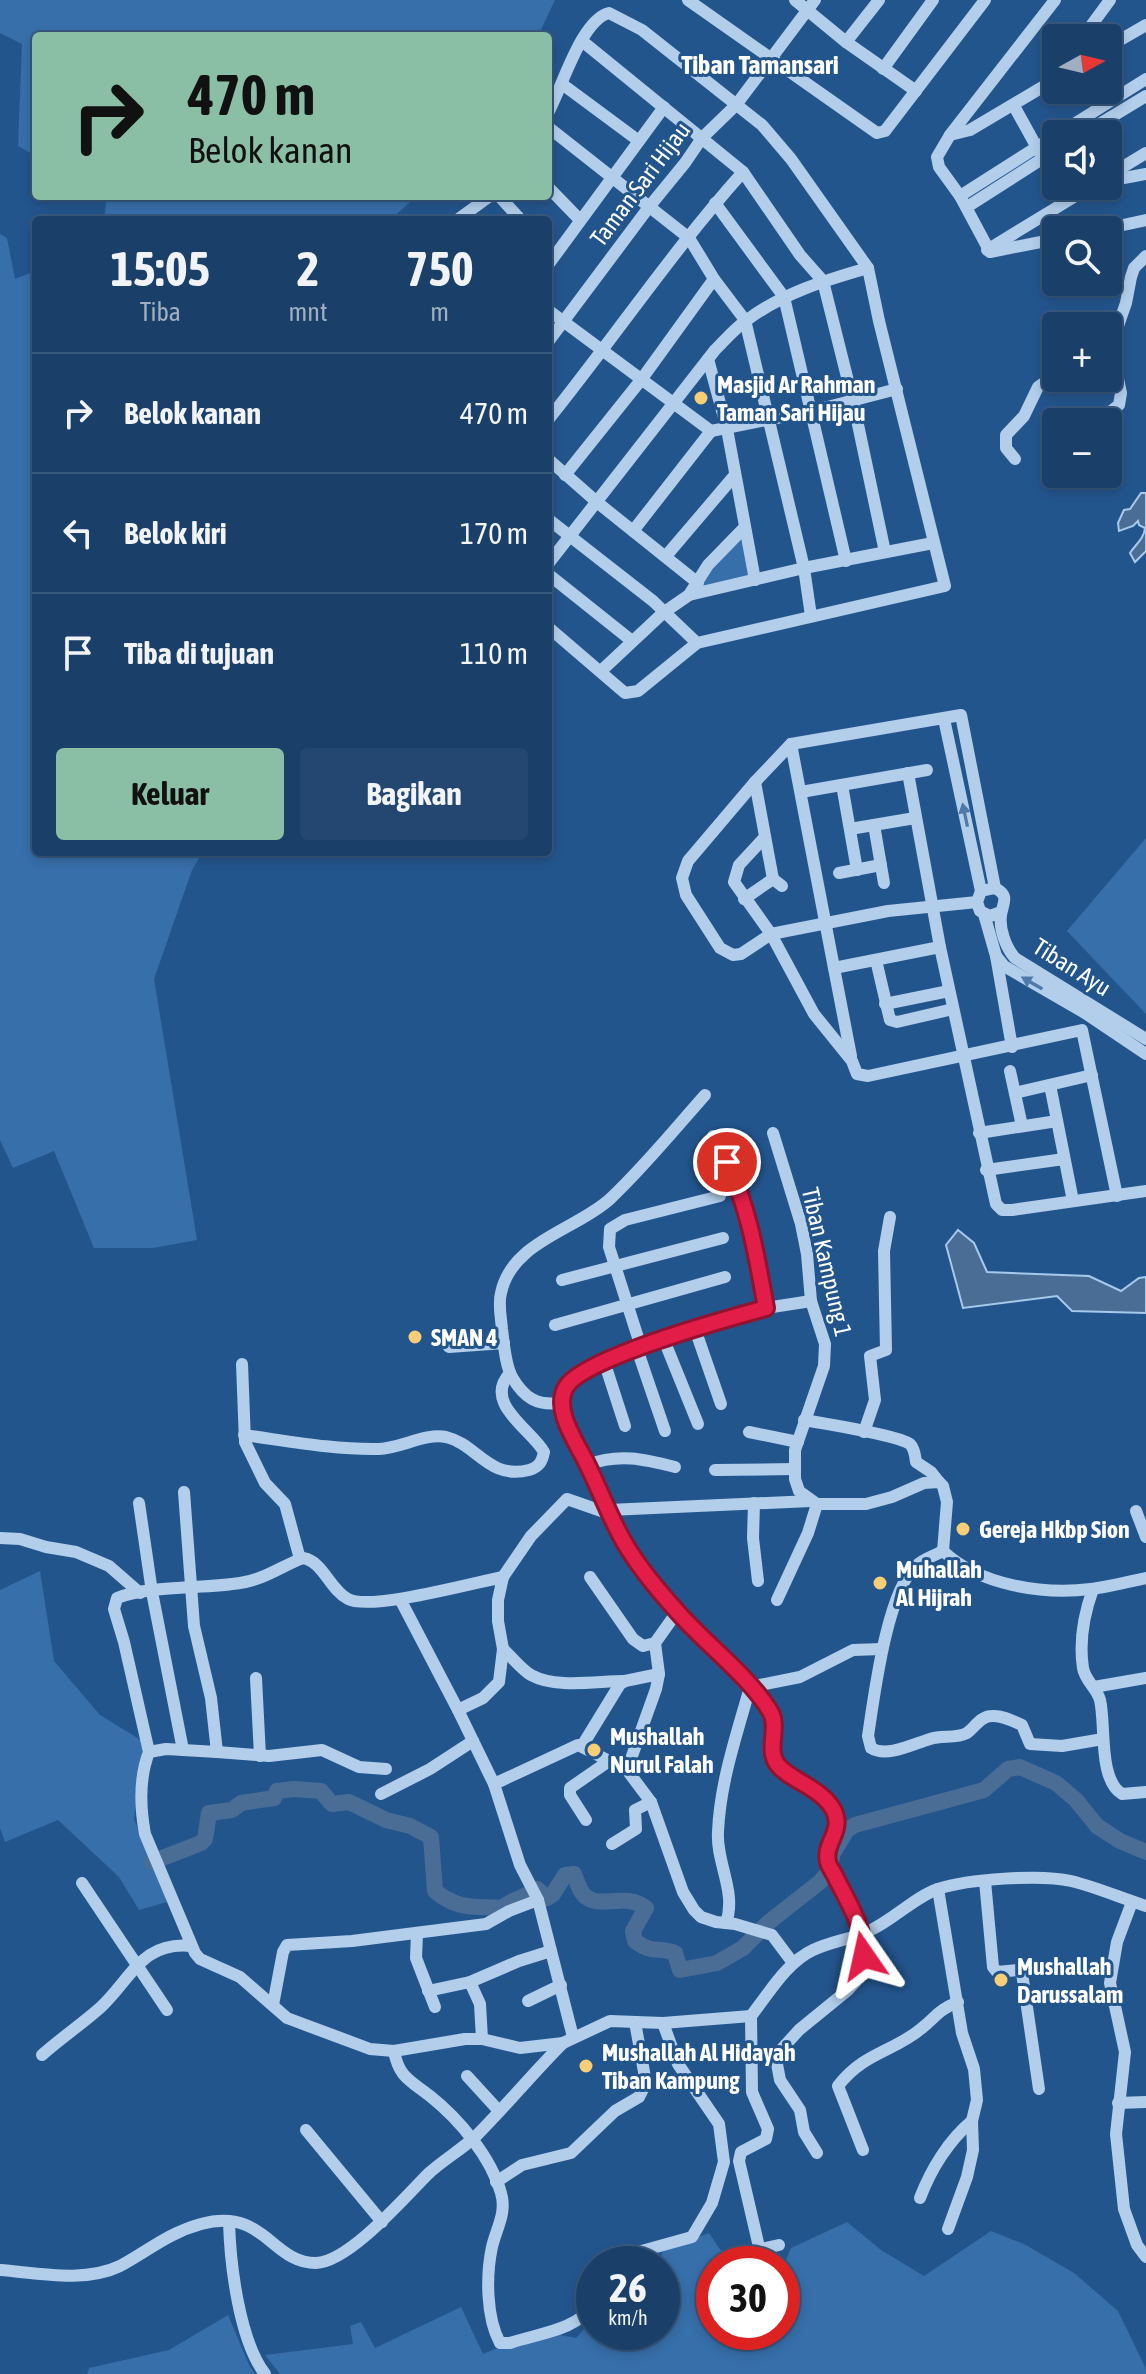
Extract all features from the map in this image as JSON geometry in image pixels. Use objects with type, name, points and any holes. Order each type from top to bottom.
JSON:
[{"type":"street","points":[[688,0],[873,133],[885,131],[985,0]]},
{"type":"street","points":[[846,42],[879,0]]},
{"type":"street","points":[[883,69],[933,0]]},
{"type":"street","points":[[987,250],[964,202],[937,160],[938,152],[1055,0]]},
{"type":"street","points":[[1092,24],[1110,0]]},
{"type":"street","points":[[804,3],[846,42],[916,91]]},
{"type":"street","name":"Taman Sari Hijau","points":[[552,337],[702,138],[733,102],[804,3]]},
{"type":"street","points":[[552,105],[590,27],[602,14],[609,13],[642,30],[762,125],[791,159],[868,268],[945,586],[697,643],[634,693],[625,693],[552,630]]},
{"type":"street","points":[[1122,39],[1146,25]]},
{"type":"street","points":[[582,41],[743,172],[800,255],[823,281],[853,401],[885,552]]},
{"type":"street","points":[[1080,120],[1146,79]]},
{"type":"street","points":[[562,84],[639,141]]},
{"type":"street","points":[[950,135],[970,130],[1042,88]]},
{"type":"street","points":[[1106,120],[1146,96]]},
{"type":"street","points":[[1014,106],[1042,156]]},
{"type":"street","points":[[552,255],[664,107]]},
{"type":"street","points":[[552,130],[689,238],[714,279],[745,320],[804,568],[811,616]]},
{"type":"street","points":[[964,202],[1040,152]]},
{"type":"street","points":[[1122,169],[1146,153]]},
{"type":"street","points":[[552,415],[715,203],[743,172]]},
{"type":"street","points":[[1122,177],[1146,174]]},
{"type":"street","points":[[552,191],[580,220]]},
{"type":"street","points":[[464,216],[485,200]]},
{"type":"street","points":[[503,200],[517,216]]},
{"type":"street","points":[[987,250],[1067,201]]},
{"type":"street","points":[[715,203],[784,297],[846,561]]},
{"type":"street","points":[[1122,225],[1146,220]]},
{"type":"street","points":[[987,250],[997,252],[1042,242]]},
{"type":"street","points":[[1122,313],[1134,268],[1146,256]]},
{"type":"street","points":[[552,559],[708,359],[745,320],[784,297],[868,268]]},
{"type":"street","points":[[565,475],[641,380],[714,279]]},
{"type":"street","points":[[552,313],[711,431],[812,411],[897,389]]},
{"type":"street","points":[[708,359],[727,429],[755,580]]},
{"type":"street","points":[[1015,459],[1006,448],[1006,435],[1024,416],[1042,384]]},
{"type":"street","points":[[633,531],[711,431]]},
{"type":"street","points":[[552,463],[698,583]]},
{"type":"street","points":[[666,556],[735,475]]},
{"type":"street","points":[[552,522],[653,601],[697,643]]},
{"type":"street","points":[[601,671],[663,613],[689,595],[708,565],[745,527]]},
{"type":"street","points":[[689,595],[804,568],[933,543]]},
{"type":"street","points":[[552,577],[632,641]]},
{"type":"street","points":[[981,902],[990,916],[1001,912],[1006,901],[995,888],[961,715],[791,744],[688,861],[683,873],[686,895],[723,952],[733,955],[741,954],[771,934],[933,905],[981,902],[995,888]]},
{"type":"street","points":[[944,719],[981,902],[996,956],[1012,1047]]},
{"type":"street","points":[[791,744],[824,923],[857,1074],[863,1077],[1082,1030]]},
{"type":"street","points":[[801,792],[927,770]]},
{"type":"street","points":[[908,773],[940,947],[986,1170],[996,1204],[1002,1210],[1146,1191]]},
{"type":"street","points":[[744,899],[778,883],[764,838],[755,782]]},
{"type":"street","points":[[842,785],[857,870]]},
{"type":"street","points":[[850,829],[915,818]]},
{"type":"street","points":[[874,825],[884,883]]},
{"type":"street","points":[[764,838],[751,851],[734,876],[734,882],[771,934],[814,1014],[852,1061]]},
{"type":"street","points":[[839,873],[881,865]]},
{"type":"street","name":"Tiban Ayu","points":[[1001,912],[1007,947],[1015,958],[1146,1039]]},
{"type":"street","points":[[834,968],[940,947]]},
{"type":"street","name":"Tiban Ayu","points":[[996,956],[1004,966],[1085,1013],[1146,1054]]},
{"type":"street","points":[[876,960],[888,1018],[894,1022],[953,1009]]},
{"type":"street","points":[[885,1004],[949,991]]},
{"type":"street","points":[[1085,1013],[1082,1030],[1117,1196]]},
{"type":"street","points":[[1010,1071],[1022,1126]]},
{"type":"street","points":[[1015,1093],[1092,1075]]},
{"type":"street","points":[[1050,1085],[1073,1201]]},
{"type":"street","points":[[561,1403],[535,1403],[525,1396],[510,1373],[504,1343],[501,1293],[512,1268],[534,1247],[608,1201],[705,1095]]},
{"type":"street","points":[[979,1133],[1057,1121]]},
{"type":"street","name":"Tiban Kampung 1","points":[[773,1133],[801,1224],[811,1301],[825,1344],[822,1374],[804,1420],[795,1469]]},
{"type":"street","points":[[713,1136],[743,1201],[766,1308]]},
{"type":"street","points":[[986,1170],[1064,1159]]},
{"type":"street","points":[[665,1431],[608,1236],[615,1224],[720,1196]]},
{"type":"street","points":[[864,1432],[875,1400],[870,1356],[886,1350],[884,1251],[890,1217]]},
{"type":"street","points":[[562,1280],[723,1238]]},
{"type":"street","points":[[555,1325],[725,1277]]},
{"type":"street","points":[[811,1301],[766,1308],[604,1361],[578,1374],[567,1386],[561,1403],[609,1512],[646,1575],[677,1612],[750,1687],[772,1716],[775,1760],[780,1767],[818,1793],[834,1811],[837,1829],[828,1862],[863,1933],[864,1956],[859,1978],[799,2030],[779,2052],[777,2064],[780,2080],[800,2110],[804,2132],[817,2153]]},
{"type":"street","points":[[695,1329],[721,1404]]},
{"type":"street","points":[[664,1340],[698,1424]]},
{"type":"street","points":[[449,1347],[504,1343]]},
{"type":"street","points":[[604,1361],[625,1426]]},
{"type":"street","points":[[242,1364],[245,1442],[265,1483],[285,1504],[300,1559]]},
{"type":"street","points":[[244,1435],[383,1449],[446,1437],[491,1465],[512,1472],[526,1470],[542,1461],[544,1452],[515,1422],[502,1396],[504,1380],[510,1373]]},
{"type":"street","points":[[804,1420],[910,1444],[916,1462],[931,1472],[943,1486],[947,1502],[943,1551]]},
{"type":"street","points":[[749,1432],[798,1442]]},
{"type":"street","points":[[587,1465],[621,1456],[675,1467]]},
{"type":"street","points":[[715,1470],[795,1469],[799,1491],[814,1503]]},
{"type":"street","points":[[458,1710],[494,1690],[499,1682],[503,1649],[497,1610],[503,1577],[531,1536],[567,1499],[609,1512],[754,1503],[866,1504],[924,1483],[939,1482]]},
{"type":"street","points":[[184,1492],[194,1626],[211,1698],[217,1752]]},
{"type":"street","points":[[139,1503],[146,1593],[183,1750]]},
{"type":"street","points":[[754,1503],[753,1538],[758,1581]]},
{"type":"street","points":[[777,1600],[808,1533],[814,1503]]},
{"type":"street","points":[[1136,1511],[1146,1537]]},
{"type":"street","points":[[0,1538],[20,1539],[76,1552],[109,1566],[146,1593]]},
{"type":"street","points":[[943,1551],[959,1566],[990,1579],[1023,1587],[1093,1589],[1146,1578]]},
{"type":"street","points":[[943,1551],[921,1562],[900,1590],[882,1649],[868,1736],[868,1742],[875,1751],[905,1748],[932,1738],[959,1736],[992,1715],[1022,1725],[1030,1744],[1062,1746],[1103,1739]]},
{"type":"street","points":[[503,1577],[400,1599],[356,1603],[334,1589],[307,1558],[260,1579],[239,1584],[120,1596],[113,1605],[149,1752],[142,1775],[141,1815],[145,1834],[191,1946],[200,1959],[240,1977],[287,2018],[370,2049],[394,2051],[482,2039],[520,2048],[568,2040],[610,2021],[663,2023],[751,2016]]},
{"type":"street","points":[[590,1577],[633,1639],[643,1646],[655,1643],[677,1612]]},
{"type":"street","points":[[1093,1589],[1083,1624],[1083,1666],[1101,1708],[1109,1771],[1117,1791],[1130,1794],[1146,1792]]},
{"type":"street","points":[[400,1599],[494,1784],[517,1857],[535,1893],[561,1985],[568,2040]]},
{"type":"street","points":[[627,1770],[659,1674],[655,1643]]},
{"type":"street","points":[[503,1649],[530,1674],[542,1679],[625,1681],[659,1674]]},
{"type":"street","points":[[750,1687],[800,1677],[853,1650],[882,1649]]},
{"type":"street","points":[[256,1678],[260,1756]]},
{"type":"street","points":[[1094,1687],[1146,1678]]},
{"type":"street","points":[[582,1746],[625,1681]]},
{"type":"street","points":[[726,1923],[729,1892],[717,1835],[727,1769],[750,1687]]},
{"type":"street","points":[[381,1794],[430,1769],[473,1741]]},
{"type":"street","points":[[494,1784],[570,1747],[582,1746],[627,1770],[651,1802],[683,1892],[694,1910],[701,1917],[772,1935],[793,1963]]},
{"type":"street","points":[[149,1752],[166,1749],[260,1756],[322,1750],[359,1767],[386,1769]]},
{"type":"street","points":[[586,1820],[570,1795],[570,1788],[609,1761]]},
{"type":"street","points":[[612,1844],[636,1829],[635,1810],[651,1802]]},
{"type":"street","points":[[779,2245],[764,2249],[759,2247],[739,2161],[741,2152],[766,2139],[768,2129],[752,2092],[751,2016],[793,1963],[813,1950],[863,1933],[892,1919],[938,1889],[985,1881],[1053,1878],[1146,1906]]},
{"type":"street","points":[[985,1881],[993,1967],[997,1972],[1018,1970],[1022,1973],[1039,2089]]},
{"type":"street","points":[[82,1883],[167,2010]]},
{"type":"street","points":[[938,1889],[962,2033],[977,2100],[972,2121],[969,2168],[948,2229]]},
{"type":"street","points":[[273,2005],[287,1945],[310,1946],[486,1924],[535,1893]]},
{"type":"street","points":[[1132,1902],[1117,1942],[1110,1983],[1125,2052],[1116,2134],[1124,2209],[1137,2245],[1146,2257]]},
{"type":"street","points":[[417,1933],[415,1954],[435,2007]]},
{"type":"street","points":[[42,2055],[99,2008],[138,1964],[154,1951],[176,1945],[191,1946]]},
{"type":"street","points":[[428,1991],[470,1982],[551,1951]]},
{"type":"street","points":[[470,1982],[480,2004],[482,2039]]},
{"type":"street","points":[[528,2001],[561,1985]]},
{"type":"street","points":[[863,2150],[838,2086],[871,2056],[918,2031],[937,2012],[958,2002]]},
{"type":"street","points":[[496,2182],[522,2165],[571,2153],[615,2111],[643,2093],[646,2083],[635,2022]]},
{"type":"street","points":[[660,2246],[692,2237],[712,2203],[724,2162],[719,2124],[678,2064],[663,2023]]},
{"type":"street","points":[[0,2270],[91,2275],[121,2265],[156,2242],[199,2224],[229,2221],[239,2221],[254,2228],[298,2260],[316,2263],[332,2260],[382,2222],[431,2171],[473,2138],[568,2040]]},
{"type":"street","points":[[394,2051],[401,2072],[411,2084],[429,2095],[473,2138],[501,2193],[503,2209],[492,2247],[489,2299],[500,2343],[510,2343],[576,2321]]},
{"type":"street","points":[[467,2076],[499,2111]]},
{"type":"street","points":[[1118,2103],[1146,2102]]},
{"type":"street","points":[[920,2198],[928,2178],[958,2132],[972,2121]]},
{"type":"street","points":[[306,2130],[382,2222]]},
{"type":"street","points":[[229,2221],[230,2249],[249,2346],[265,2374]]},
{"type":"shaded area","points":[[0,0],[555,0],[540,32],[32,32],[32,154],[18,146],[22,44],[0,33]]},
{"type":"shaded area","points":[[106,200],[412,200],[394,216],[104,216]]},
{"type":"shaded area","points":[[0,234],[7,238],[15,279],[32,273],[32,856],[201,856],[192,870],[154,979],[197,1240],[153,1248],[94,1248],[54,1151],[13,1168],[0,1140]]},
{"type":"shaded area","points":[[1141,493],[1146,493],[1146,551],[1135,562],[1130,553],[1145,528],[1138,521],[1119,531],[1118,523],[1124,510],[1130,509]]},
{"type":"shaded area","points":[[745,527],[755,580],[691,592]]},
{"type":"shaded area","points":[[1146,838],[1146,1014],[1067,931]]},
{"type":"shaded area","points":[[958,1230],[974,1243],[987,1272],[1089,1276],[1121,1291],[1139,1278],[1146,1277],[1146,1313],[1072,1311],[1057,1296],[963,1308],[946,1245]]},
{"type":"shaded area","points":[[40,1571],[54,1661],[100,1715],[144,1742],[134,1819],[167,1902],[139,1910],[119,1877],[58,1820],[5,1842],[0,1828],[0,1590]]},
{"type":"shaded area","points":[[847,2222],[881,2250],[924,2276],[991,2231],[1024,2244],[1074,2273],[1118,2311],[1146,2374],[280,2374],[265,2355],[353,2344],[350,2326],[361,2322],[375,2348],[461,2307],[483,2354],[538,2331],[576,2338],[576,2350],[680,2350],[680,2246],[674,2246],[709,2233],[718,2246],[696,2246],[696,2350],[800,2350],[800,2246],[795,2246]]},
{"type":"shaded area","points":[[228,2315],[255,2374],[87,2374],[89,2368],[169,2350]]},
{"type":"waterway","points":[[152,1862],[201,1843],[205,1839],[209,1813],[232,1810],[241,1803],[274,1798],[277,1791],[321,1791],[332,1804],[349,1802],[431,1837],[435,1891],[459,1904],[502,1908],[537,1889],[547,1898],[565,1875],[574,1874],[586,1897],[599,1902],[638,1903],[646,1908],[633,1931],[635,1941],[647,1948],[675,1953],[680,1970],[717,1963],[743,1948],[769,1922],[820,1882],[830,1870],[832,1855],[847,1830],[855,1825],[984,1790],[1008,1769],[1020,1767],[1056,1783],[1076,1800],[1097,1826],[1120,1841],[1146,1852]]},
{"type":"place","name":"Masjid Ar Rahman Taman Sari Hijau","points":[[701,398]]},
{"type":"place","name":"SMAN 4","points":[[415,1337]]},
{"type":"place","name":"Gereja Hkbp Sion","points":[[963,1529]]},
{"type":"place","name":"Muhallah Al Hijrah","points":[[880,1583]]},
{"type":"place","name":"Mushallah Nurul Falah","points":[[594,1750]]},
{"type":"place","name":"Mushallah Darussalam","points":[[1001,1980]]},
{"type":"place","name":"Mushallah Al Hidayah Tiban Kampung","points":[[586,2066]]},
{"type":"district","name":"Tiban Tamansari","points":[[760,65]]},
{"type":"route","points":[[727,1162],[740,1191],[753,1237],[766,1308],[604,1361],[578,1374],[567,1386],[561,1403],[574,1439],[610,1514],[646,1575],[770,1711],[774,1723],[773,1755],[780,1767],[818,1793],[834,1811],[837,1829],[828,1862],[858,1918],[863,1933],[864,1956]]}]
